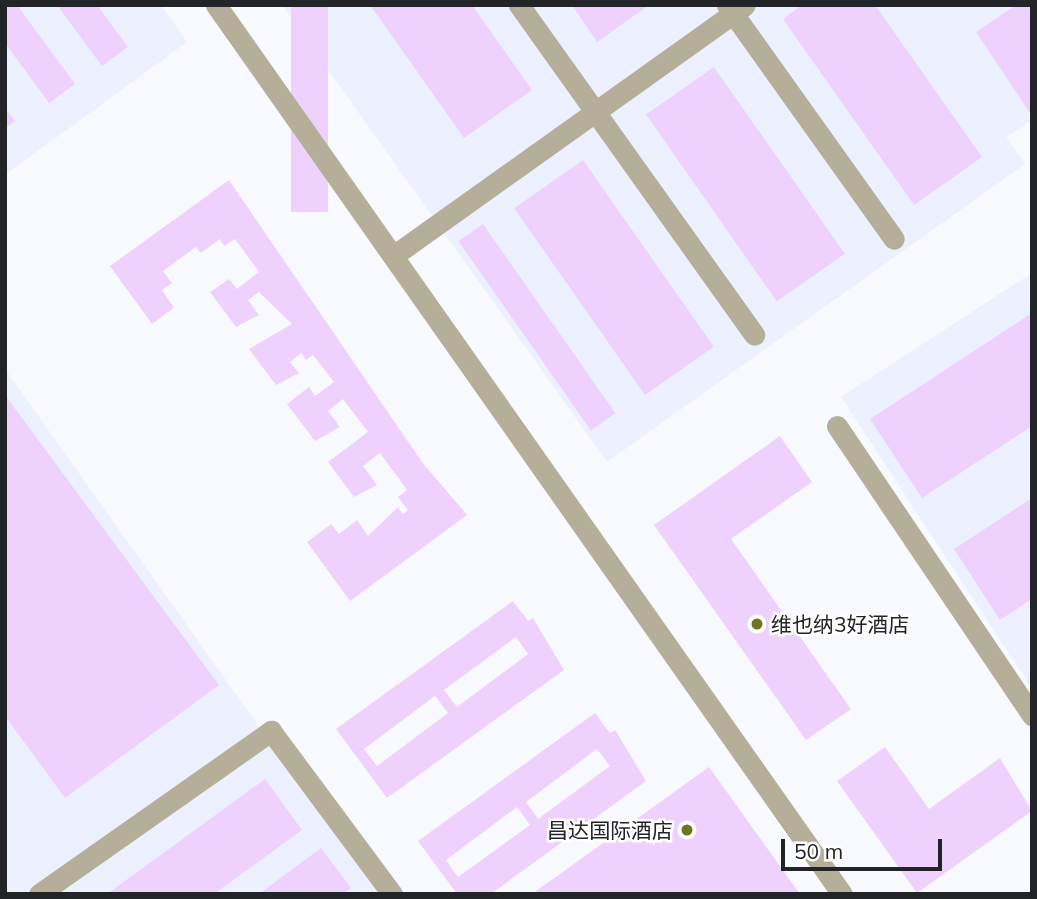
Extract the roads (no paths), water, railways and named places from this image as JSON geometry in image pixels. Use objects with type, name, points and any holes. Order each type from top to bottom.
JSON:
[{"type":"street","points":[[519,5],[754,335]]},
{"type":"street","points":[[218,6],[842,894]]},
{"type":"street","points":[[393,256],[595,113],[735,8],[894,239]]},
{"type":"street","points":[[837,426],[1032,715]]},
{"type":"street","points":[[39,894],[271,731],[392,894]]},
{"type":"place","name":"维也纳3好酒店","points":[[757,624]]},
{"type":"place","name":"昌达国际酒店","points":[[687,830]]}]
